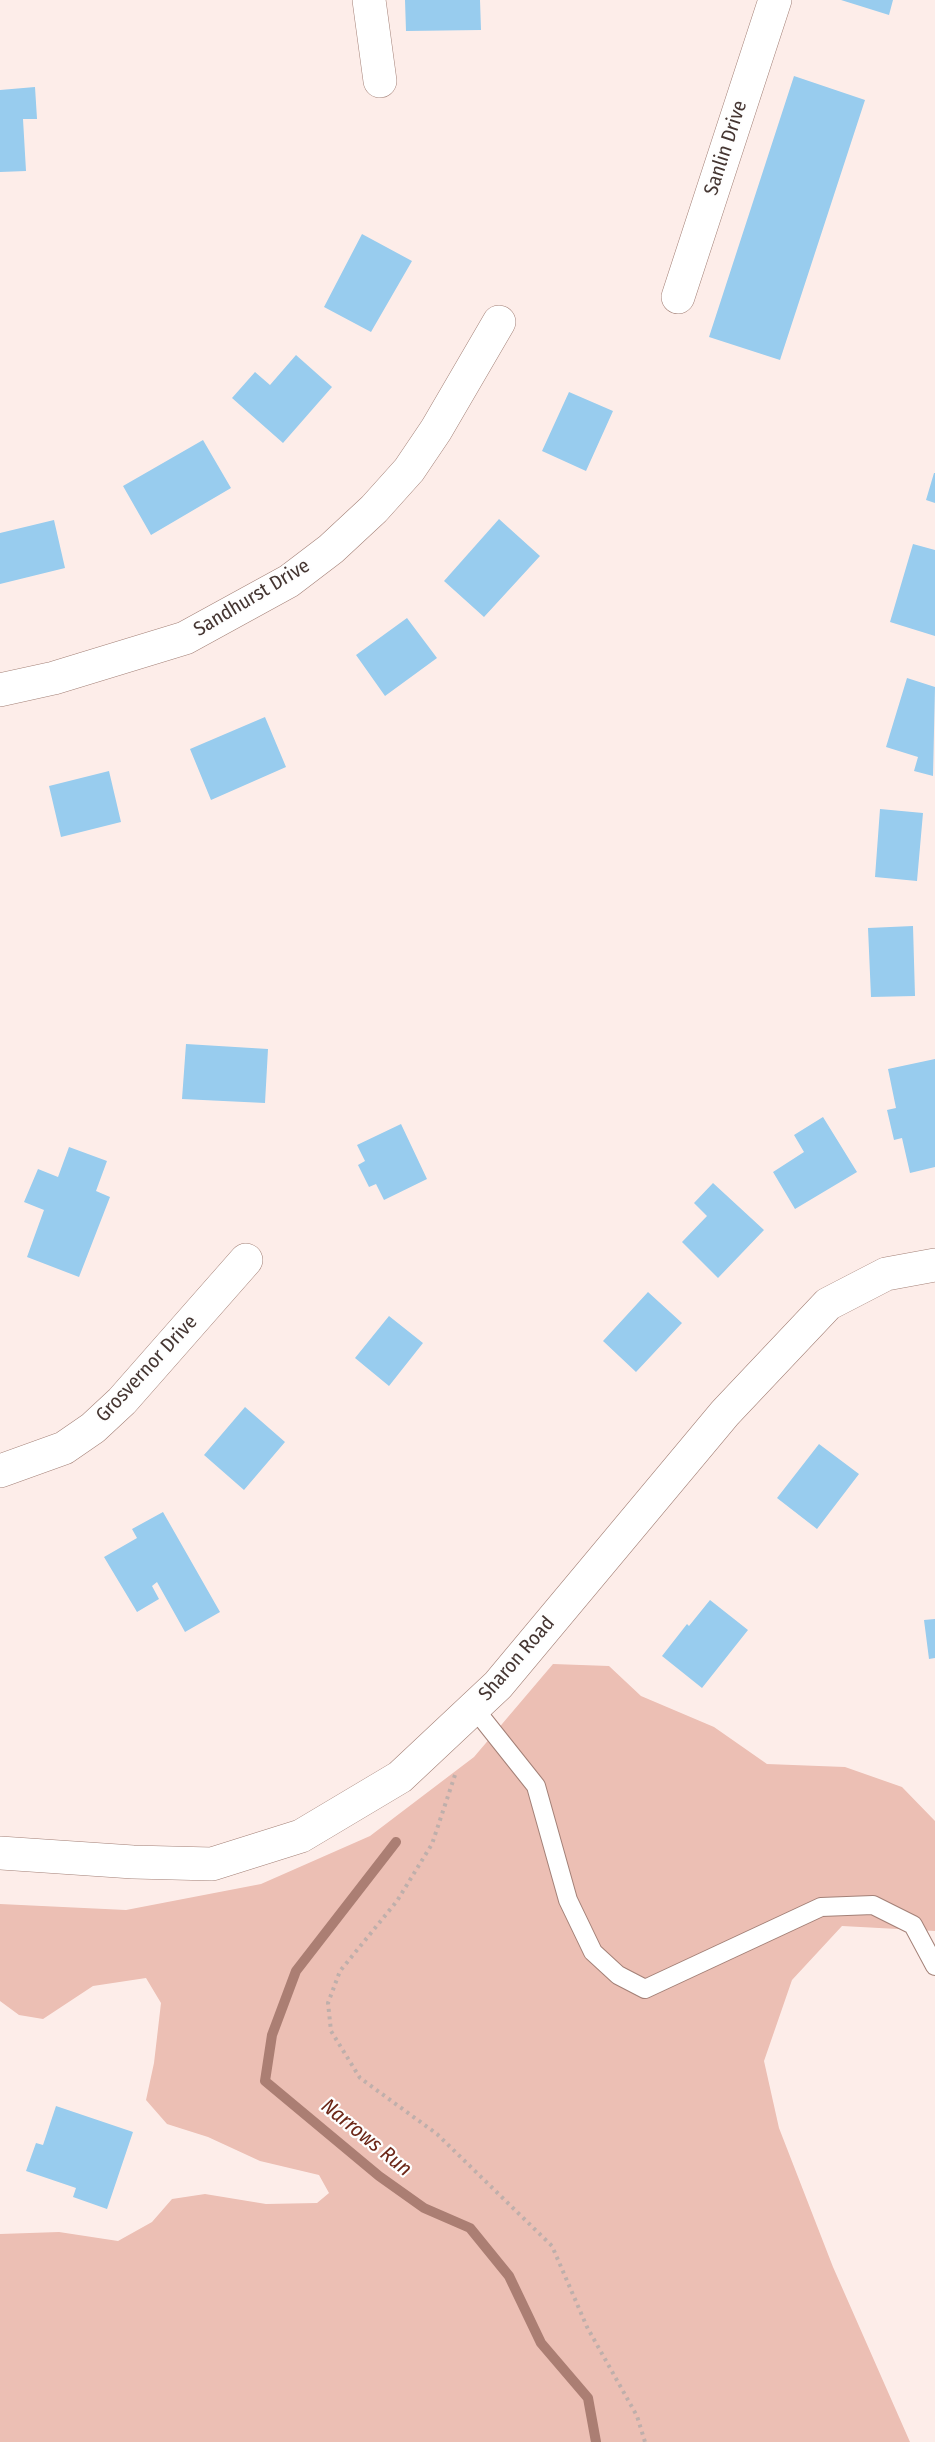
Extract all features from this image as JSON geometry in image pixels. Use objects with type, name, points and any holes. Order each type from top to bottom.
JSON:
[{"type":"street","points":[[369,0],[380,81]]},
{"type":"street","name":"Sanlin Drive","points":[[678,297],[775,0]]},
{"type":"street","name":"Sandhurst Drive","points":[[0,690],[54,678],[185,638],[289,581],[331,549],[374,509],[409,470],[436,430],[499,322]]},
{"type":"street","name":"Grosvernor Drive","points":[[0,1471],[64,1448],[93,1428],[122,1401],[246,1260]]},
{"type":"street","name":"Sharon Road","points":[[0,1853],[134,1862],[212,1864],[301,1836],[400,1777],[498,1684],[725,1413],[828,1304],[886,1274],[935,1265]]},
{"type":"lane","points":[[474,1708],[536,1786],[568,1900],[593,1952],[618,1975],[645,1989],[821,1907],[873,1905],[913,1925],[935,1966]]},
{"type":"path","points":[[456,1773],[432,1844],[397,1901],[339,1971],[328,2003],[331,2031],[360,2078],[438,2134],[552,2246],[587,2326],[637,2416],[645,2442]]},
{"type":"shaded area","points":[[553,1664],[609,1666],[641,1696],[714,1727],[767,1764],[845,1767],[902,1787],[935,1821],[935,1931],[842,1926],[792,1980],[764,2061],[779,2128],[833,2267],[910,2442],[0,2442],[0,2234],[59,2232],[118,2241],[152,2222],[172,2199],[205,2194],[266,2204],[317,2203],[329,2193],[319,2175],[260,2161],[208,2137],[167,2124],[146,2100],[154,2063],[161,2003],[146,1978],[93,1986],[43,2019],[19,2015],[0,2001],[0,1904],[126,1910],[261,1884],[370,1836],[474,1757]]},
{"type":"building","points":[[405,0],[480,0],[481,30],[406,31]]},
{"type":"building","points":[[841,0],[893,0],[889,15]]},
{"type":"building","points":[[794,76],[865,100],[780,360],[709,337]]},
{"type":"building","points":[[35,87],[37,119],[23,119],[26,171],[0,172],[0,90]]},
{"type":"building","points":[[362,234],[412,261],[371,332],[324,307]]},
{"type":"building","points":[[296,355],[332,387],[283,443],[232,398],[255,372],[270,385]]},
{"type":"building","points":[[569,392],[613,411],[586,471],[542,451]]},
{"type":"building","points":[[203,440],[231,488],[151,535],[123,486]]},
{"type":"building","points":[[935,473],[935,503],[926,500]]},
{"type":"building","points":[[499,519],[540,556],[484,617],[444,581]]},
{"type":"building","points":[[54,520],[65,568],[0,584],[0,533]]},
{"type":"building","points":[[913,544],[935,550],[935,636],[890,622]]},
{"type":"building","points":[[407,618],[437,658],[385,696],[356,655]]},
{"type":"building","points":[[907,678],[935,687],[933,776],[914,771],[918,757],[886,747]]},
{"type":"building","points":[[265,717],[286,767],[211,800],[190,749]]},
{"type":"building","points":[[109,771],[121,822],[61,837],[49,786]]},
{"type":"building","points":[[880,809],[923,813],[917,881],[875,877]]},
{"type":"building","points":[[913,926],[915,996],[871,997],[868,928]]},
{"type":"building","points":[[186,1044],[268,1049],[265,1103],[182,1099]]},
{"type":"building","points":[[935,1059],[935,1167],[910,1173],[902,1138],[894,1140],[887,1110],[896,1108],[888,1069]]},
{"type":"building","points":[[823,1117],[857,1172],[795,1209],[773,1172],[804,1152],[794,1135]]},
{"type":"building","points":[[401,1124],[427,1179],[384,1200],[376,1184],[369,1187],[358,1165],[365,1161],[357,1145]]},
{"type":"building","points":[[69,1147],[107,1161],[96,1191],[110,1197],[79,1277],[27,1257],[44,1210],[24,1202],[38,1169],[58,1177]]},
{"type":"building","points":[[713,1183],[764,1230],[718,1278],[682,1242],[707,1216],[694,1203]]},
{"type":"building","points":[[648,1292],[682,1323],[636,1372],[603,1341]]},
{"type":"building","points":[[389,1316],[423,1343],[389,1386],[355,1358]]},
{"type":"building","points":[[245,1407],[285,1442],[244,1490],[204,1455]]},
{"type":"building","points":[[819,1444],[859,1474],[817,1529],[777,1498]]},
{"type":"building","points":[[163,1512],[220,1612],[185,1632],[157,1582],[152,1586],[159,1599],[137,1612],[104,1557],[137,1538],[132,1529]]},
{"type":"building","points":[[710,1600],[748,1630],[702,1688],[662,1656],[687,1624],[689,1626]]},
{"type":"building","points":[[935,1619],[935,1658],[929,1659],[924,1620]]},
{"type":"building","points":[[56,2106],[133,2132],[107,2209],[73,2197],[76,2188],[26,2171],[36,2143],[43,2145]]},
{"type":"waterway","name":"Narrows Run","points":[[396,1842],[296,1971],[272,2035],[265,2081],[379,2176],[424,2208],[470,2228],[509,2276],[541,2343],[588,2398],[596,2442]]}]
